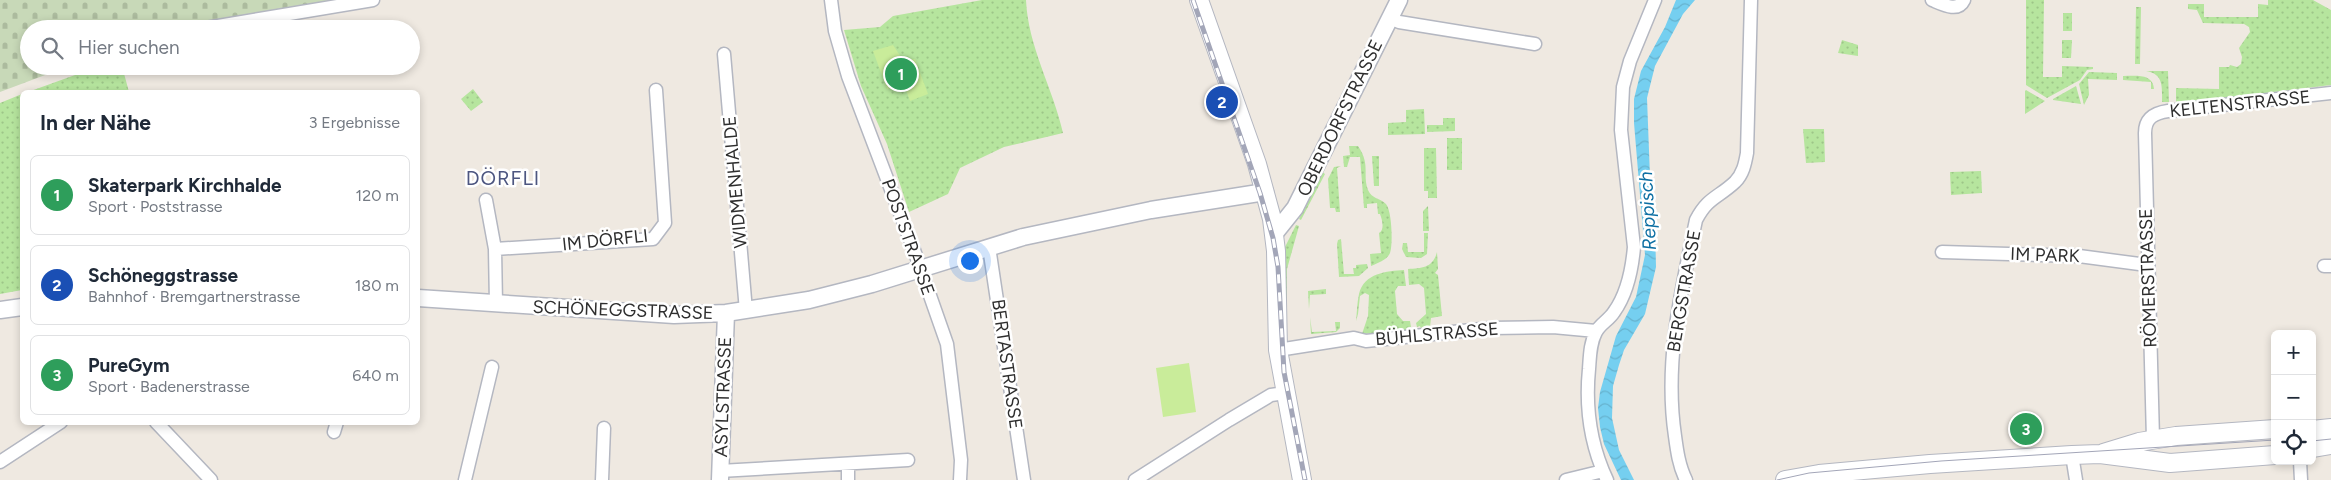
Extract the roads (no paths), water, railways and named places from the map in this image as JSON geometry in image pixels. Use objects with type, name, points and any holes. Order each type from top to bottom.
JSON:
[{"type":"main road","points":[[1199,0],[1265,192],[1275,233],[1278,350],[1284,392],[1302,480]]},
{"type":"main road","points":[[2316,430],[2331,428]]},
{"type":"main road","points":[[2100,454],[2153,439],[2271,429]]},
{"type":"main road","points":[[2316,447],[2331,445]]},
{"type":"main road","points":[[1785,480],[1819,474],[1922,465],[2072,455],[2100,454],[2170,463],[2271,455]]},
{"type":"street","points":[[254,20],[373,0]]},
{"type":"street","name":"POSTSTRASSE","points":[[830,0],[835,31],[848,76],[947,344],[961,460],[960,480]]},
{"type":"street","name":"OBERDORFSTRASSE","points":[[1275,233],[1290,216],[1298,203],[1399,0]]},
{"type":"street","points":[[1566,480],[1605,476],[1590,436],[1586,391],[1590,347],[1596,330],[1614,313],[1623,295],[1632,266],[1634,248],[1621,117],[1623,87],[1630,61],[1655,0]]},
{"type":"street","name":"BERGSTRASSE","points":[[1686,480],[1678,458],[1671,399],[1671,372],[1678,305],[1696,220],[1702,209],[1712,198],[1735,182],[1742,171],[1747,153],[1751,0]]},
{"type":"street","points":[[1932,0],[1956,7],[1961,6],[1964,0]]},
{"type":"street","points":[[1390,18],[1399,22],[1535,44]]},
{"type":"street","name":"WIDMENHALDE","points":[[724,54],[746,311]]},
{"type":"street","name":"IM DÖRFLI","points":[[495,249],[652,239],[665,223],[656,90]]},
{"type":"street","name":"KELTENSTRASSE","points":[[2150,118],[2168,111],[2331,92]]},
{"type":"street","name":"RÖMERSTRASSE","points":[[2150,118],[2145,126],[2147,264],[2153,439]]},
{"type":"street","name":"SCHÖNEGGSTRASSE","points":[[420,298],[674,315],[726,314],[840,292],[989,247],[1105,219],[1265,192]]},
{"type":"street","points":[[486,200],[495,249],[496,304]]},
{"type":"street","name":"BERTASTRASSE","points":[[989,247],[1024,480]]},
{"type":"street","name":"IM PARK","points":[[1942,252],[2079,256],[2147,264]]},
{"type":"street","points":[[0,310],[20,307]]},
{"type":"street","name":"ASYLSTRASSE","points":[[720,476],[726,314]]},
{"type":"street","name":"BÜHLSTRASSE","points":[[1278,350],[1354,338],[1366,341],[1491,328],[1552,327],[1596,330]]},
{"type":"street","points":[[465,480],[492,368]]},
{"type":"street","points":[[1135,480],[1271,395],[1284,392]]},
{"type":"street","points":[[0,462],[56,425]]},
{"type":"street","points":[[159,425],[211,480]]},
{"type":"street","points":[[602,480],[604,428]]},
{"type":"street","points":[[2072,455],[2076,480]]},
{"type":"street","points":[[720,476],[908,460]]},
{"type":"street","points":[[848,465],[848,480]]},
{"type":"street","points":[[2300,465],[2301,480]]},
{"type":"water","name":"Reppisch","points":[[1676,0],[1695,0],[1683,14],[1655,66],[1647,98],[1656,267],[1645,314],[1624,350],[1613,386],[1612,418],[1619,450],[1634,480],[1621,480],[1604,444],[1598,408],[1600,392],[1616,336],[1636,297],[1645,255],[1634,123],[1634,99],[1641,71],[1665,27]]},
{"type":"tram line","points":[[2316,441],[2331,439]]},
{"type":"tram line","points":[[1777,480],[1809,473],[1941,461],[2271,440]]},
{"type":"railway","points":[[1193,0],[1260,193],[1273,238],[1278,267],[1284,372],[1305,480]]},
{"type":"place","name":"Skaterpark Kirchhalde","points":[[901,74]]},
{"type":"place","name":"Schöneggstrasse","points":[[1222,102]]},
{"type":"place","name":"PureGym","points":[[2026,429]]},
{"type":"district","name":"DÖRFLI","points":[[503,178]]}]
